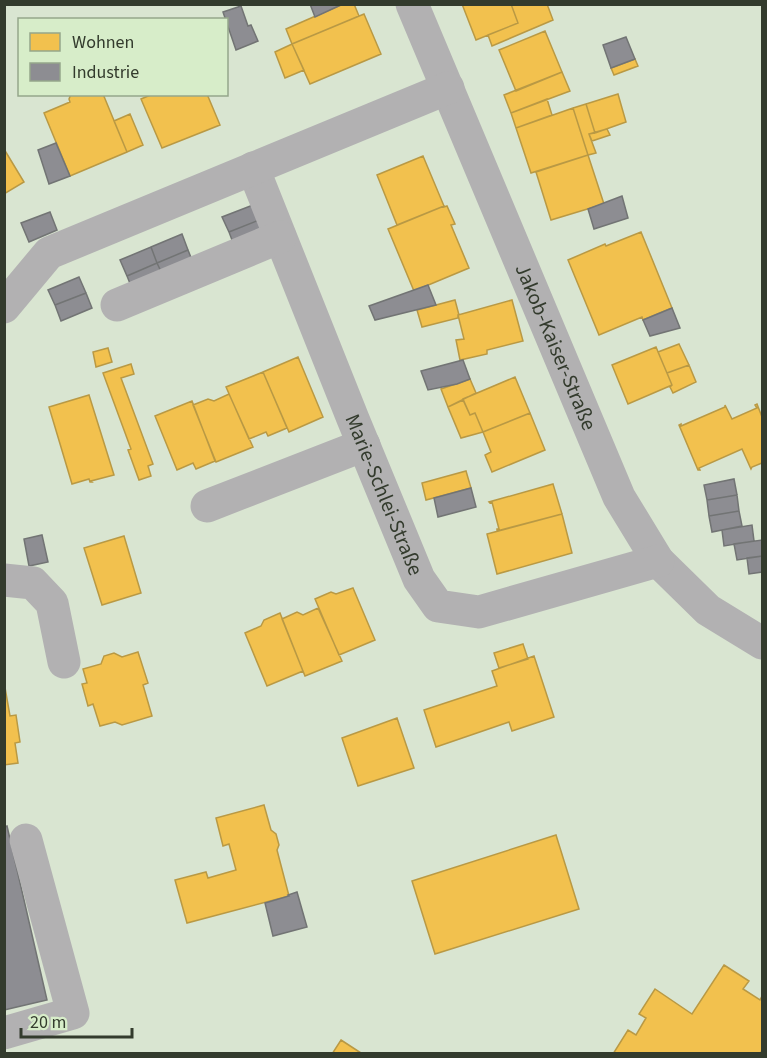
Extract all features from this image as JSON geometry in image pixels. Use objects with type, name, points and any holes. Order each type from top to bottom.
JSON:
[{"type":"street","name":"Jakob-Kaiser-Straße","points":[[412,4],[619,497],[658,561],[708,610],[762,643]]},
{"type":"street","points":[[4,306],[49,253],[448,88]]},
{"type":"street","name":"Marie-Schlei-Straße","points":[[253,168],[419,579],[438,606],[479,612],[658,561]]},
{"type":"street","points":[[117,305],[280,237]]},
{"type":"street","points":[[207,506],[364,445]]},
{"type":"street","points":[[4,580],[33,583],[52,603],[64,662]]},
{"type":"street","points":[[4,1033],[73,1013],[26,840]]},
{"type":"building: Wohnen","points":[[343,4],[354,4],[359,16],[292,44],[286,29]]},
{"type":"building: Wohnen","points":[[462,4],[511,4],[518,23],[476,40]]},
{"type":"building: Wohnen","points":[[511,4],[547,4],[553,20],[492,46],[488,35],[518,23]]},
{"type":"building: Wohnen","points":[[364,14],[381,54],[310,84],[292,44]]},
{"type":"building: Wohnen","points":[[545,31],[562,72],[516,91],[499,50]]},
{"type":"building: Wohnen","points":[[292,44],[304,70],[285,78],[275,52]]},
{"type":"building: Wohnen","points":[[635,59],[638,66],[614,75],[611,68]]},
{"type":"building: Wohnen","points":[[562,72],[570,91],[511,113],[504,95]]},
{"type":"building: Wohnen","points":[[618,94],[626,122],[595,133],[586,104]]},
{"type":"building: Wohnen","points":[[70,96],[104,96],[127,152],[70,176],[44,113],[70,102]]},
{"type":"building: Wohnen","points":[[148,96],[208,96],[220,125],[162,148],[141,99]]},
{"type":"building: Wohnen","points":[[547,99],[552,115],[516,128],[511,113]]},
{"type":"building: Wohnen","points":[[586,104],[595,133],[589,134],[596,153],[588,155],[573,108]]},
{"type":"building: Wohnen","points":[[573,108],[588,155],[531,173],[516,128]]},
{"type":"building: Wohnen","points":[[130,114],[143,145],[127,152],[114,121]]},
{"type":"building: Wohnen","points":[[607,129],[610,135],[592,141],[589,134]]},
{"type":"building: Wohnen","points":[[4,149],[24,182],[4,194]]},
{"type":"building: Wohnen","points":[[588,155],[604,204],[551,220],[536,172]]},
{"type":"building: Wohnen","points":[[423,156],[444,206],[397,225],[377,175]]},
{"type":"building: Wohnen","points":[[447,206],[455,224],[451,225],[469,268],[414,291],[388,229]]},
{"type":"building: Wohnen","points":[[641,232],[672,308],[643,320],[642,317],[599,335],[568,260]]},
{"type":"building: Wohnen","points":[[455,300],[458,318],[422,327],[417,310]]},
{"type":"building: Wohnen","points":[[512,300],[523,341],[487,350],[487,354],[460,360],[456,340],[464,339],[458,315]]},
{"type":"building: Wohnen","points":[[679,344],[689,365],[667,373],[658,352]]},
{"type":"building: Wohnen","points":[[656,347],[672,385],[628,404],[612,365]]},
{"type":"building: Wohnen","points":[[108,348],[112,362],[96,367],[93,352]]},
{"type":"building: Wohnen","points":[[298,357],[323,417],[289,432],[263,372]]},
{"type":"building: Wohnen","points":[[131,364],[134,374],[121,378],[153,464],[148,466],[151,476],[139,480],[128,450],[131,449],[103,373]]},
{"type":"building: Wohnen","points":[[689,365],[696,382],[673,393],[667,373]]},
{"type":"building: Wohnen","points":[[263,372],[287,428],[268,436],[266,432],[249,439],[226,387]]},
{"type":"building: Wohnen","points":[[515,377],[530,413],[483,432],[475,413],[470,415],[463,399]]},
{"type":"building: Wohnen","points":[[470,379],[476,393],[448,407],[441,389]]},
{"type":"building: Wohnen","points":[[229,394],[253,447],[216,462],[193,405],[208,399],[214,401]]},
{"type":"building: Wohnen","points":[[89,395],[114,475],[92,482],[90,482],[89,479],[72,484],[49,407]]},
{"type":"building: Wohnen","points":[[463,400],[470,415],[475,413],[483,432],[461,438],[448,407]]},
{"type":"building: Wohnen","points":[[192,401],[215,461],[196,469],[193,463],[177,470],[155,416]]},
{"type":"building: Wohnen","points":[[757,404],[762,417],[762,463],[751,469],[742,449],[698,470],[679,425],[725,407],[725,405],[732,419],[757,408],[755,405]]},
{"type":"building: Wohnen","points":[[530,413],[545,450],[492,472],[485,455],[491,452],[483,432]]},
{"type":"building: Wohnen","points":[[466,471],[471,488],[426,500],[422,483]]},
{"type":"building: Wohnen","points":[[553,484],[562,514],[497,531],[499,529],[492,502],[489,502]]},
{"type":"building: Wohnen","points":[[562,514],[572,553],[497,574],[487,534]]},
{"type":"building: Wohnen","points":[[124,536],[141,593],[102,605],[84,548]]},
{"type":"building: Wohnen","points":[[353,588],[375,640],[339,655],[315,599],[331,592],[336,594]]},
{"type":"building: Wohnen","points":[[318,608],[342,661],[305,676],[282,619],[297,612],[303,615]]},
{"type":"building: Wohnen","points":[[280,613],[303,671],[267,686],[245,633],[261,626],[264,620]]},
{"type":"building: Wohnen","points":[[523,644],[528,659],[499,668],[494,653]]},
{"type":"building: Wohnen","points":[[138,652],[148,683],[143,685],[152,716],[122,725],[115,722],[100,726],[93,704],[88,706],[82,684],[87,683],[83,669],[101,664],[104,656],[114,653],[122,657]]},
{"type":"building: Wohnen","points":[[534,656],[554,717],[512,731],[509,722],[436,747],[424,710],[497,686],[492,671]]},
{"type":"building: Wohnen","points":[[4,682],[10,716],[16,715],[20,742],[15,743],[18,763],[4,765]]},
{"type":"building: Wohnen","points":[[397,718],[414,768],[358,786],[342,738]]},
{"type":"building: Wohnen","points":[[264,805],[271,830],[276,834],[279,845],[277,850],[289,896],[187,923],[175,880],[206,872],[208,878],[236,870],[229,844],[223,846],[216,818]]},
{"type":"building: Wohnen","points":[[556,835],[579,909],[435,954],[412,881]]},
{"type":"building: Wohnen","points":[[724,965],[749,981],[743,989],[760,1000],[762,996],[762,1050],[760,1054],[613,1054],[628,1030],[636,1035],[646,1018],[639,1014],[655,989],[692,1014]]},
{"type":"building: Wohnen","points":[[341,1040],[361,1053],[361,1054],[332,1054]]},
{"type":"building: Industrie","points":[[310,4],[343,4],[315,17]]},
{"type":"building: Industrie","points":[[241,6],[248,26],[251,25],[258,41],[236,50],[228,27],[228,18],[225,18],[223,12]]},
{"type":"building: Industrie","points":[[626,37],[635,59],[611,68],[603,45]]},
{"type":"building: Industrie","points":[[56,143],[70,176],[49,184],[38,150]]},
{"type":"building: Industrie","points":[[622,196],[628,218],[594,229],[588,209]]},
{"type":"building: Industrie","points":[[253,205],[259,220],[229,232],[222,217]]},
{"type":"building: Industrie","points":[[50,212],[57,230],[29,242],[21,223]]},
{"type":"building: Industrie","points":[[259,220],[266,235],[235,248],[229,232]]},
{"type":"building: Industrie","points":[[182,234],[188,250],[157,263],[151,247]]},
{"type":"building: Industrie","points":[[151,247],[157,263],[127,276],[120,260]]},
{"type":"building: Industrie","points":[[188,250],[194,265],[164,278],[157,263]]},
{"type":"building: Industrie","points":[[157,263],[164,278],[133,291],[127,276]]},
{"type":"building: Industrie","points":[[79,277],[86,293],[55,305],[48,290]]},
{"type":"building: Industrie","points":[[428,285],[436,305],[375,320],[369,306]]},
{"type":"building: Industrie","points":[[86,293],[92,308],[61,321],[55,305]]},
{"type":"building: Industrie","points":[[672,308],[680,328],[650,336],[643,320]]},
{"type":"building: Industrie","points":[[463,360],[470,379],[428,390],[421,371]]},
{"type":"building: Industrie","points":[[734,479],[737,495],[707,500],[704,485]]},
{"type":"building: Industrie","points":[[471,488],[476,507],[438,517],[434,498]]},
{"type":"building: Industrie","points":[[737,495],[739,511],[709,516],[707,500]]},
{"type":"building: Industrie","points":[[739,511],[742,526],[712,532],[709,516]]},
{"type":"building: Industrie","points":[[752,525],[754,541],[724,546],[722,530]]},
{"type":"building: Industrie","points":[[42,535],[48,562],[29,566],[24,539]]},
{"type":"building: Industrie","points":[[762,540],[762,556],[737,560],[734,544]]},
{"type":"building: Industrie","points":[[762,556],[762,572],[749,574],[747,558]]},
{"type":"building: Industrie","points":[[7,826],[47,1000],[4,1010],[4,827]]},
{"type":"building: Industrie","points":[[297,892],[307,927],[273,936],[265,903]]}]
